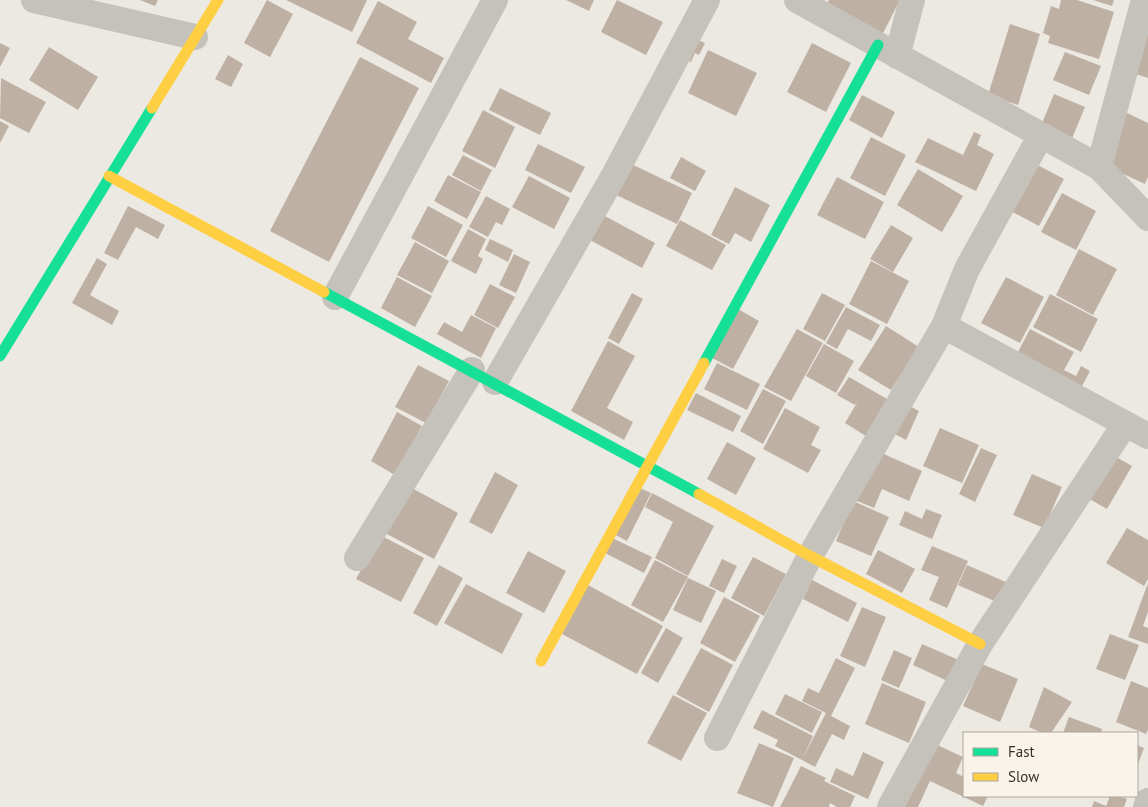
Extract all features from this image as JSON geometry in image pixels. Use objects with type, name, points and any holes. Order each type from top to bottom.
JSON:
[{"type":"street","points":[[34,0],[195,37]]},
{"type":"street","points":[[0,356],[218,0]]},
{"type":"street","points":[[335,297],[495,0]]},
{"type":"street","points":[[495,382],[612,177],[707,0]]},
{"type":"street","points":[[797,0],[1099,167],[1148,218]]},
{"type":"street","points":[[541,661],[648,465],[888,50],[912,0]]},
{"type":"street","points":[[1099,167],[1144,0]]},
{"type":"street","points":[[717,738],[810,556],[944,326],[967,268],[1041,135]]},
{"type":"street","points":[[110,176],[648,465],[810,556],[980,644]]},
{"type":"street","points":[[944,326],[1148,436]]},
{"type":"street","points":[[357,558],[472,370]]},
{"type":"street","points":[[890,807],[980,644],[1125,424]]},
{"type":"street","points":[[1146,807],[1148,801]]},
{"type":"building","points":[[140,0],[158,0],[155,6]]},
{"type":"building","points":[[267,0],[293,14],[270,57],[244,43]]},
{"type":"building","points":[[286,0],[367,0],[352,32]]},
{"type":"building","points":[[566,0],[594,0],[589,11]]},
{"type":"building","points":[[617,0],[663,22],[646,55],[601,32]]},
{"type":"building","points":[[829,0],[900,0],[881,37],[825,8]]},
{"type":"building","points":[[1061,0],[1077,0],[1114,12],[1099,59],[1048,43],[1050,36],[1043,33],[1051,6],[1059,9]]},
{"type":"building","points":[[1093,0],[1114,0],[1112,6]]},
{"type":"building","points":[[378,1],[417,22],[408,39],[444,58],[431,83],[356,43]]},
{"type":"building","points":[[1010,24],[1040,34],[1018,105],[988,95]]},
{"type":"building","points":[[1148,29],[1148,78],[1133,73]]},
{"type":"building","points":[[690,36],[705,43],[699,55],[695,53],[691,62],[679,56]]},
{"type":"building","points":[[0,43],[10,48],[0,67]]},
{"type":"building","points":[[812,43],[851,63],[826,112],[787,92]]},
{"type":"building","points":[[49,47],[98,77],[78,110],[29,80]]},
{"type":"building","points":[[708,50],[757,73],[736,116],[688,93]]},
{"type":"building","points":[[1065,52],[1101,66],[1089,95],[1053,80]]},
{"type":"building","points":[[228,55],[243,64],[231,87],[215,79]]},
{"type":"building","points":[[360,57],[419,88],[329,262],[270,231]]},
{"type":"building","points":[[1,78],[46,102],[29,133],[0,118]]},
{"type":"building","points":[[500,88],[551,113],[540,135],[489,110]]},
{"type":"building","points":[[1054,94],[1085,107],[1071,141],[1040,128]]},
{"type":"building","points":[[862,95],[895,112],[882,138],[849,120]]},
{"type":"building","points":[[483,110],[515,127],[495,168],[462,151]]},
{"type":"building","points":[[1127,113],[1148,123],[1148,177],[1145,184],[1102,164]]},
{"type":"building","points":[[0,121],[9,126],[0,143]]},
{"type":"building","points":[[974,132],[981,135],[977,145],[994,154],[976,191],[915,162],[928,138],[963,155]]},
{"type":"building","points":[[871,137],[906,155],[885,196],[850,178]]},
{"type":"building","points":[[538,144],[585,167],[571,193],[525,170]]},
{"type":"building","points":[[463,155],[492,170],[481,191],[452,175]]},
{"type":"building","points":[[681,157],[706,171],[695,191],[670,178]]},
{"type":"building","points":[[1030,161],[1064,179],[1039,226],[1005,208]]},
{"type":"building","points":[[627,162],[692,193],[677,224],[612,193]]},
{"type":"building","points":[[918,169],[963,196],[942,232],[897,205]]},
{"type":"building","points":[[448,175],[481,192],[467,219],[434,201]]},
{"type":"building","points":[[529,176],[570,198],[554,229],[512,207]]},
{"type":"building","points":[[837,177],[884,202],[865,239],[817,215]]},
{"type":"building","points":[[735,187],[770,205],[751,242],[735,233],[729,244],[711,235]]},
{"type":"building","points":[[1062,193],[1096,211],[1076,250],[1041,232]]},
{"type":"building","points":[[486,196],[510,209],[502,225],[496,222],[488,237],[469,227]]},
{"type":"building","points":[[128,206],[165,225],[158,239],[136,227],[118,260],[104,253]]},
{"type":"building","points":[[428,206],[463,225],[446,257],[411,238]]},
{"type":"building","points":[[603,215],[655,243],[642,268],[590,240]]},
{"type":"building","points":[[680,220],[726,245],[712,270],[666,246]]},
{"type":"building","points":[[891,225],[913,238],[893,272],[870,259]]},
{"type":"building","points":[[468,229],[486,239],[478,256],[483,259],[476,274],[451,261]]},
{"type":"building","points":[[490,239],[513,250],[508,262],[485,250]]},
{"type":"building","points":[[415,242],[449,261],[432,293],[397,275]]},
{"type":"building","points":[[1079,249],[1117,269],[1093,315],[1056,295]]},
{"type":"building","points":[[514,254],[530,262],[516,293],[499,285]]},
{"type":"building","points":[[97,258],[107,264],[90,295],[119,311],[112,325],[72,303]]},
{"type":"building","points":[[871,261],[909,281],[887,324],[849,304]]},
{"type":"building","points":[[397,277],[432,296],[415,327],[381,308]]},
{"type":"building","points":[[1006,277],[1044,297],[1020,343],[981,323]]},
{"type":"building","points":[[490,284],[515,297],[498,328],[474,315]]},
{"type":"building","points":[[632,293],[643,299],[619,344],[608,338]]},
{"type":"building","points":[[822,293],[845,305],[825,341],[803,329]]},
{"type":"building","points":[[1050,294],[1098,319],[1081,352],[1033,327]]},
{"type":"building","points":[[846,307],[880,325],[871,341],[848,329],[837,349],[826,343]]},
{"type":"building","points":[[738,309],[759,321],[733,369],[712,358]]},
{"type":"building","points":[[471,315],[496,328],[481,358],[437,334],[444,322],[462,332]]},
{"type":"building","points":[[886,326],[919,347],[891,390],[858,370]]},
{"type":"building","points":[[797,329],[823,343],[791,401],[764,387]]},
{"type":"building","points":[[1030,329],[1074,352],[1064,370],[1076,376],[1081,366],[1090,371],[1079,392],[1015,358]]},
{"type":"building","points":[[608,341],[635,356],[607,408],[633,422],[624,440],[571,411]]},
{"type":"building","points":[[824,344],[854,361],[836,393],[806,376]]},
{"type":"building","points":[[717,363],[760,384],[747,410],[704,389]]},
{"type":"building","points":[[418,365],[449,381],[426,423],[395,407]]},
{"type":"building","points":[[849,377],[887,399],[866,436],[845,423],[858,401],[855,405],[837,395]]},
{"type":"building","points":[[763,389],[786,401],[763,444],[740,431]]},
{"type":"building","points":[[696,393],[741,416],[733,432],[687,410]]},
{"type":"building","points":[[906,404],[919,411],[906,440],[893,433]]},
{"type":"building","points":[[785,408],[820,427],[811,445],[821,450],[808,473],[763,449]]},
{"type":"building","points":[[397,412],[422,426],[395,475],[371,461]]},
{"type":"building","points":[[940,428],[979,445],[962,483],[923,466]]},
{"type":"building","points":[[727,442],[756,458],[736,495],[707,479]]},
{"type":"building","points":[[981,448],[997,455],[975,502],[959,494]]},
{"type":"building","points":[[877,451],[922,471],[909,501],[882,489],[874,508],[855,500]]},
{"type":"building","points":[[1111,454],[1132,466],[1107,509],[1086,497]]},
{"type":"building","points":[[495,472],[518,485],[492,534],[469,522]]},
{"type":"building","points":[[1032,474],[1062,487],[1044,528],[1013,515]]},
{"type":"building","points":[[408,486],[458,513],[434,559],[383,532]]},
{"type":"building","points":[[638,487],[651,493],[627,541],[614,534]]},
{"type":"building","points":[[652,493],[714,526],[688,576],[655,558],[673,522],[645,507]]},
{"type":"building","points":[[853,501],[889,517],[871,556],[836,541]]},
{"type":"building","points":[[926,509],[942,515],[932,539],[899,525],[905,511],[922,519]]},
{"type":"building","points":[[1127,528],[1148,540],[1148,579],[1144,586],[1106,563]]},
{"type":"building","points":[[380,535],[424,558],[401,602],[356,579]]},
{"type":"building","points":[[612,538],[652,557],[644,573],[605,553]]},
{"type":"building","points":[[932,546],[968,561],[947,608],[929,600],[939,577],[921,570]]},
{"type":"building","points":[[878,550],[915,569],[902,593],[866,574]]},
{"type":"building","points":[[528,551],[566,571],[544,613],[506,593]]},
{"type":"building","points":[[753,557],[786,574],[764,616],[731,598]]},
{"type":"building","points":[[722,559],[737,566],[724,593],[709,586]]},
{"type":"building","points":[[655,560],[688,577],[663,622],[631,605]]},
{"type":"building","points":[[439,565],[463,578],[437,626],[413,613]]},
{"type":"building","points":[[967,565],[1008,583],[999,603],[958,585]]},
{"type":"building","points":[[688,578],[716,591],[701,623],[673,610]]},
{"type":"building","points":[[812,580],[857,603],[848,622],[803,599]]},
{"type":"building","points":[[1148,583],[1148,612],[1143,626],[1148,628],[1148,644],[1128,637]]},
{"type":"building","points":[[466,584],[523,614],[502,654],[444,623]]},
{"type":"building","points":[[588,585],[663,626],[637,674],[562,634]]},
{"type":"building","points":[[724,597],[760,616],[735,662],[700,643]]},
{"type":"building","points":[[862,607],[886,617],[865,667],[840,656]]},
{"type":"building","points":[[666,628],[683,638],[658,683],[641,673]]},
{"type":"building","points":[[1110,634],[1139,645],[1125,680],[1096,669]]},
{"type":"building","points":[[922,644],[961,661],[952,683],[913,665]]},
{"type":"building","points":[[701,648],[733,665],[709,712],[676,694]]},
{"type":"building","points":[[894,650],[912,658],[899,688],[881,680]]},
{"type":"building","points":[[836,658],[855,668],[831,716],[850,726],[844,740],[832,734],[815,767],[802,760],[826,713],[802,701],[808,688],[819,693]]},
{"type":"building","points":[[982,664],[1018,679],[1000,722],[963,706]]},
{"type":"building","points":[[1131,681],[1148,688],[1148,730],[1146,734],[1116,722]]},
{"type":"building","points":[[882,683],[926,702],[909,743],[865,724]]},
{"type":"building","points":[[1044,687],[1072,702],[1052,732],[1040,732],[1029,727]]},
{"type":"building","points":[[785,694],[822,712],[812,733],[775,714]]},
{"type":"building","points":[[673,695],[707,713],[681,761],[647,743]]},
{"type":"building","points":[[762,710],[813,736],[802,760],[775,746],[778,740],[753,728]]},
{"type":"building","points":[[1069,717],[1102,729],[1101,732],[1063,732]]},
{"type":"building","points":[[759,743],[794,758],[773,807],[737,793]]},
{"type":"building","points":[[933,743],[963,757],[956,773],[963,776],[963,797],[930,781],[918,807],[905,807]]},
{"type":"building","points":[[1138,745],[1144,748],[1138,764]]},
{"type":"building","points":[[863,752],[884,762],[868,799],[830,782],[836,768],[853,776]]},
{"type":"building","points":[[801,766],[826,778],[824,781],[855,796],[850,807],[837,807],[830,803],[829,807],[780,807]]},
{"type":"building","points":[[964,797],[988,797],[983,806]]},
{"type":"building","points":[[1110,797],[1127,799],[1124,807],[1092,807],[1094,801],[1106,806]]},
{"type":"traffic: fast","points":[[704,363],[878,45]]},
{"type":"traffic: fast","points":[[0,356],[152,108]]},
{"type":"traffic: fast","points":[[324,292],[699,494]]},
{"type":"traffic: slow","points":[[152,108],[218,0]]},
{"type":"traffic: slow","points":[[109,176],[324,292]]},
{"type":"traffic: slow","points":[[541,661],[704,363]]},
{"type":"traffic: slow","points":[[699,494],[810,556],[980,644]]}]
